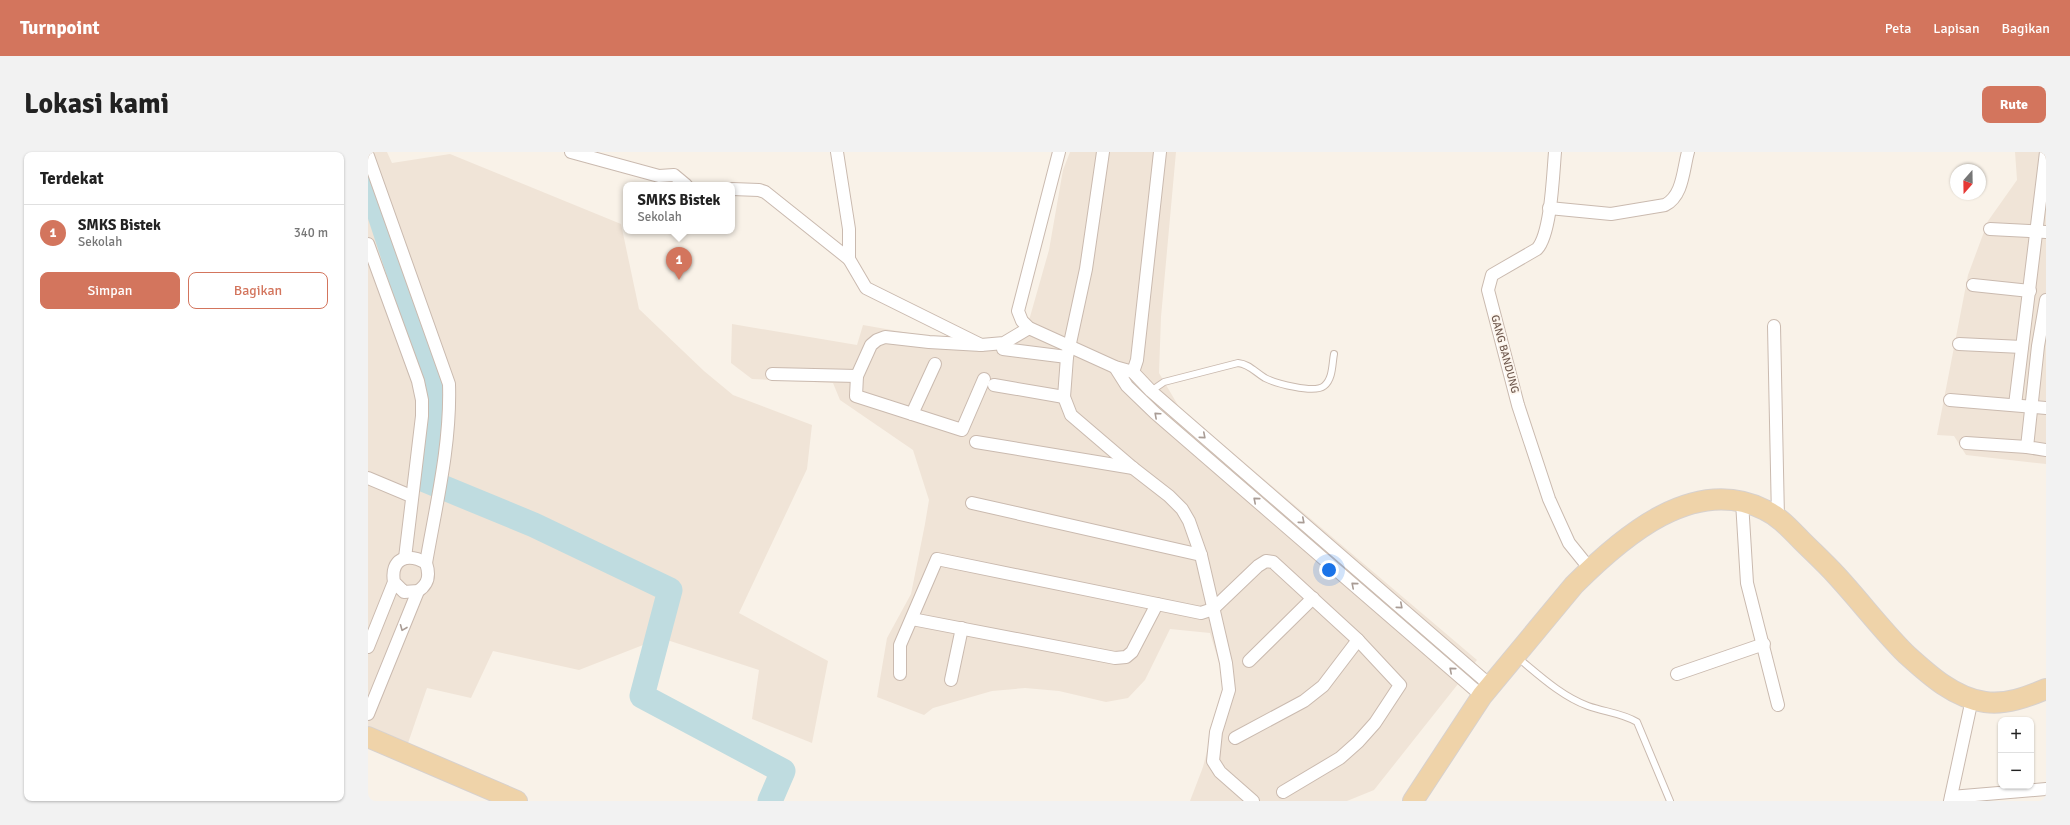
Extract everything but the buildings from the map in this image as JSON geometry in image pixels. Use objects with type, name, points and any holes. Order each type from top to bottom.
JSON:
[{"type":"main road","points":[[1413,801],[1487,691],[1574,584],[1609,550],[1663,515],[1697,502],[1716,498],[1742,502],[1766,510],[1778,518],[1836,574],[1882,629],[1914,661],[1934,678],[1958,693],[1972,699],[1985,702],[2012,701],[2046,689]]},
{"type":"main road","points":[[368,737],[517,801]]},
{"type":"street","points":[[571,152],[659,176],[674,175],[682,182]]},
{"type":"street","points":[[837,152],[848,229],[849,259]]},
{"type":"street","points":[[1059,152],[1018,311],[1022,321],[1029,328],[1069,352],[1133,372],[1151,391],[1487,691]]},
{"type":"street","points":[[1103,152],[1086,269],[1069,352],[1064,397],[1071,414],[1133,468],[1169,496],[1182,509],[1189,522],[1201,555],[1226,663],[1229,690],[1216,732],[1213,761],[1220,772],[1253,801]]},
{"type":"street","points":[[1133,372],[1137,360],[1160,152]]},
{"type":"street","name":"GANG BANDUNG","points":[[1555,152],[1549,208],[1542,244],[1537,249],[1492,276],[1488,290],[1518,405],[1549,499],[1569,543],[1590,569]]},
{"type":"street","points":[[1549,208],[1611,214],[1665,205],[1672,201],[1679,188],[1688,152]]},
{"type":"street","points":[[2015,405],[2030,291],[2042,232],[2046,152]]},
{"type":"street","points":[[368,156],[449,384],[449,415],[438,495],[426,564],[429,575],[427,582],[418,592],[368,714]]},
{"type":"street","points":[[735,189],[759,190],[765,192],[849,259],[866,288],[981,345]]},
{"type":"street","points":[[1990,229],[2042,232]]},
{"type":"street","points":[[369,251],[418,381],[422,400],[422,416],[411,496],[405,558]]},
{"type":"street","points":[[1973,285],[2030,291]]},
{"type":"street","points":[[2027,447],[2030,406],[2042,347],[2046,300]]},
{"type":"street","points":[[1774,326],[1778,518]]},
{"type":"street","points":[[1029,328],[1004,343],[981,345],[885,337],[877,340],[871,345],[857,376],[856,396],[962,430],[989,382],[1064,397]]},
{"type":"street","points":[[1959,344],[2022,347]]},
{"type":"street","points":[[1003,349],[1069,352]]},
{"type":"street","points":[[912,414],[935,364]]},
{"type":"street","points":[[1115,367],[1127,386],[1154,413],[1487,691]]},
{"type":"street","points":[[772,374],[857,376]]},
{"type":"street","points":[[1950,400],[2046,408]]},
{"type":"street","points":[[976,442],[1133,468]]},
{"type":"street","points":[[1966,443],[2027,447],[2046,450]]},
{"type":"street","points":[[368,478],[411,496]]},
{"type":"street","points":[[1742,502],[1747,582],[1764,644],[1778,705]]},
{"type":"street","points":[[972,503],[1201,555]]},
{"type":"street","points":[[418,592],[404,592],[394,582],[392,575],[394,567],[405,558],[412,557],[426,564]]},
{"type":"street","points":[[900,674],[900,645],[937,559],[1201,613],[1213,609],[1266,562],[1273,562],[1358,640],[1400,684],[1375,723],[1344,754],[1283,792]]},
{"type":"street","points":[[368,647],[394,582]]},
{"type":"street","points":[[1249,661],[1313,598]]},
{"type":"street","points":[[912,618],[1115,658],[1126,657],[1132,652],[1157,604]]},
{"type":"street","points":[[951,680],[962,628]]},
{"type":"street","points":[[1235,738],[1304,701],[1323,686],[1358,640]]},
{"type":"street","points":[[1677,674],[1764,644]]},
{"type":"street","points":[[1972,699],[1950,799],[2046,789]]},
{"type":"lane","points":[[1151,391],[1164,382],[1238,363],[1248,366],[1274,382],[1311,389],[1319,389],[1330,379],[1334,354]]},
{"type":"lane","points":[[1516,657],[1572,698],[1587,705],[1627,716],[1638,722],[1670,801]]},
{"type":"shaded area","points":[[368,152],[387,152],[392,163],[450,154],[621,224],[639,309],[704,371],[733,395],[812,425],[807,469],[739,613],[828,661],[812,743],[752,719],[759,670],[661,638],[579,670],[493,651],[471,698],[427,688],[407,746],[368,730]]},
{"type":"shaded area","points":[[1070,152],[1176,152],[1161,317],[1159,373],[1179,407],[1477,660],[1374,790],[1347,801],[1190,801],[1203,767],[1225,682],[1210,633],[1170,629],[1145,680],[1128,698],[1106,702],[1059,691],[1025,688],[992,691],[933,708],[924,715],[877,697],[887,638],[911,594],[929,500],[913,450],[840,400],[833,383],[752,379],[731,363],[732,324],[857,345],[863,325],[994,348],[1016,343],[1024,338],[1049,250],[1063,170]]},
{"type":"shaded area","points":[[2015,152],[2046,152],[2046,464],[1966,455],[1954,436],[1937,435],[1968,275],[1988,221],[2017,180]]},
{"type":"waterway","points":[[368,179],[437,388],[425,480],[534,525],[670,590],[642,696],[783,771],[770,801]]},
{"type":"place","name":"SMKS Bistek","points":[[679,280]]}]
